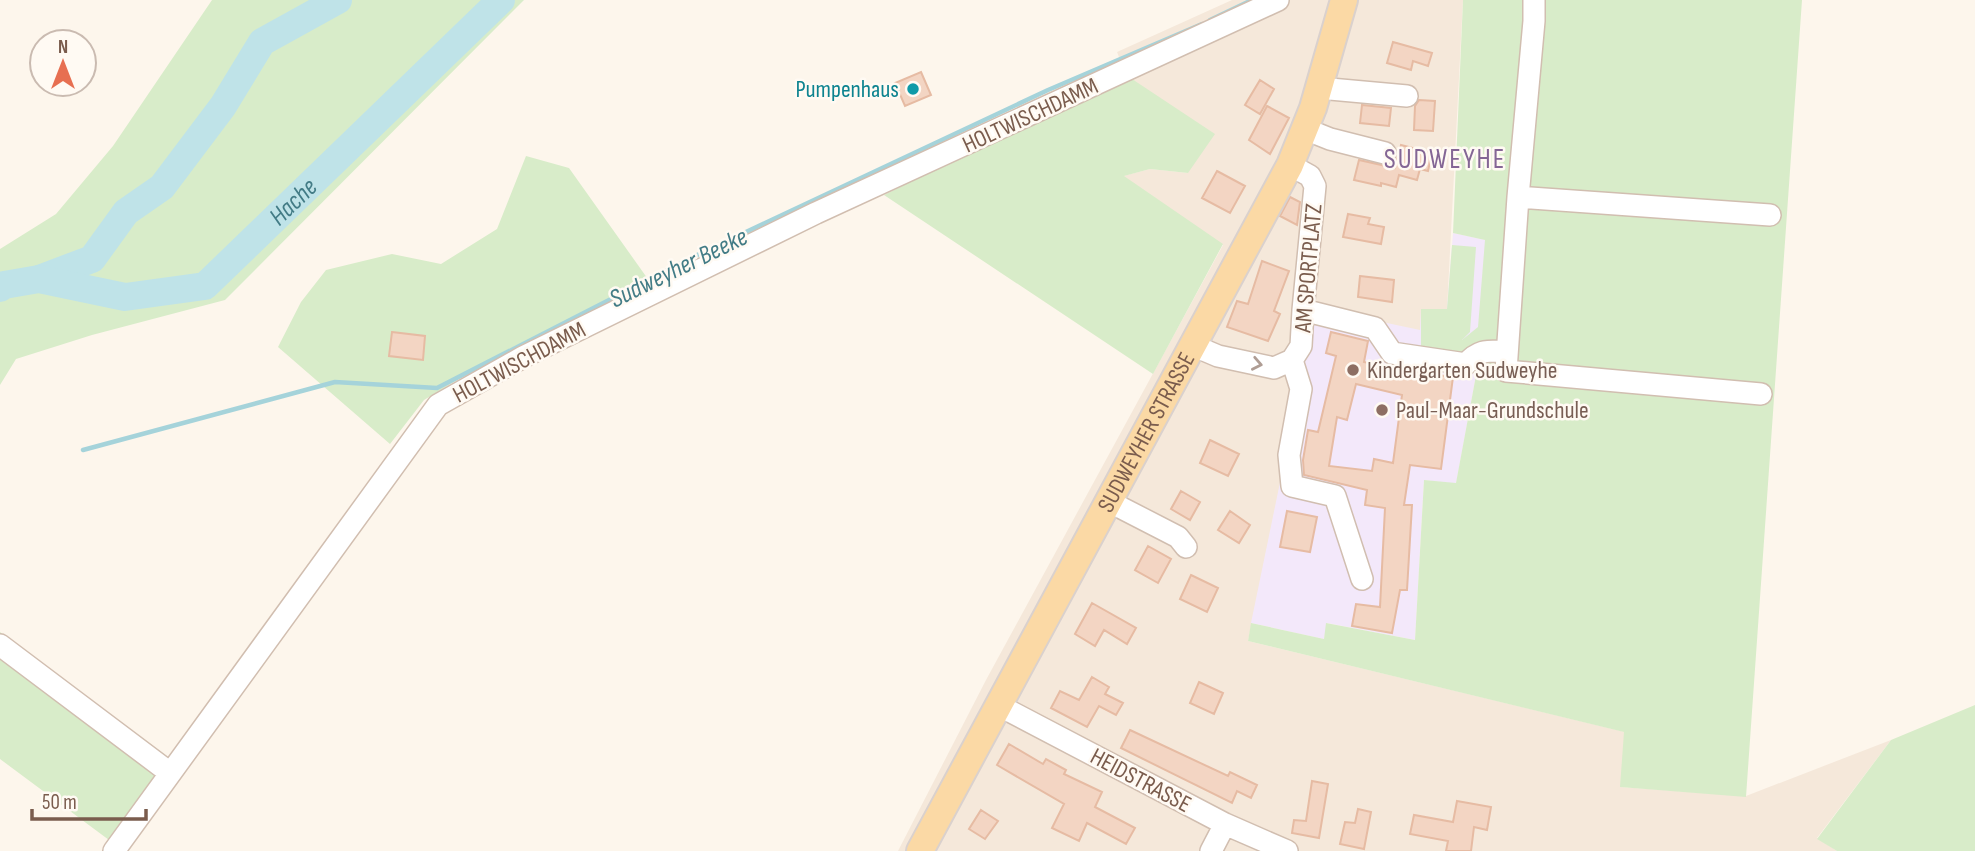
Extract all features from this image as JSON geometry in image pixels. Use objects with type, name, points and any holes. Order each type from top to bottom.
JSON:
[{"type":"main road","name":"SUDWEYHER STRASSE","points":[[920,851],[1290,165],[1319,88],[1344,0]]},
{"type":"street","name":"HOLTWISCHDAMM","points":[[114,851],[438,405],[523,357],[816,213],[1278,0]]},
{"type":"street","points":[[1534,0],[1506,371],[1761,394]]},
{"type":"street","points":[[1319,88],[1407,96]]},
{"type":"street","points":[[1305,129],[1330,139],[1385,153]]},
{"type":"street","name":"AM SPORTPLATZ","points":[[1192,345],[1218,356],[1274,368],[1292,360],[1301,346],[1315,186],[1310,176],[1290,165]]},
{"type":"street","points":[[1518,197],[1770,215]]},
{"type":"street","points":[[1303,310],[1375,328],[1392,353],[1466,364],[1474,354],[1507,351]]},
{"type":"street","points":[[1292,360],[1301,389],[1289,455],[1292,486],[1335,496],[1362,579]]},
{"type":"street","points":[[1108,501],[1178,537],[1186,547]]},
{"type":"street","points":[[0,645],[170,773]]},
{"type":"street","name":"HEIDSTRASSE","points":[[998,705],[1225,824],[1287,851]]},
{"type":"street","points":[[1211,851],[1225,824]]},
{"type":"shaded area","points":[[1232,0],[1463,0],[1447,310],[1421,331],[1316,309],[1248,641],[1625,732],[1621,787],[1746,796],[1891,740],[1817,838],[1837,851],[898,851],[986,680],[1223,245],[1123,176],[1150,169],[1188,173],[1126,75],[1117,52]]},
{"type":"shaded area","name":"Paul-Maar-Grundschule","points":[[1453,233],[1486,240],[1477,370],[1456,484],[1424,480],[1415,640],[1327,623],[1324,639],[1251,623],[1316,308],[1420,330],[1421,309],[1447,309]]},
{"type":"green space","points":[[212,0],[524,0],[225,300],[92,335],[16,359],[0,385],[0,249],[56,214],[113,146]]},
{"type":"green space","points":[[1463,0],[1802,0],[1746,797],[1620,787],[1624,732],[1248,641],[1251,623],[1324,639],[1326,623],[1415,640],[1424,480],[1456,483],[1477,370],[1449,352],[1421,350],[1421,309],[1447,309],[1452,245],[1476,247],[1470,332],[1462,340],[1478,327],[1485,240],[1453,233]]},
{"type":"green space","points":[[1126,75],[1215,134],[1188,173],[1150,169],[1124,176],[1223,244],[1153,374],[884,195]]},
{"type":"green space","points":[[526,156],[569,168],[650,282],[507,350],[424,400],[390,444],[278,347],[301,302],[326,270],[392,254],[441,264],[497,229]]},
{"type":"green space","points":[[0,632],[168,757],[109,840],[0,759]]},
{"type":"green space","points":[[1975,705],[1975,851],[1837,851],[1817,839],[1891,740]]},
{"type":"building","points":[[1393,42],[1432,53],[1428,66],[1413,61],[1411,70],[1387,63]]},
{"type":"building","name":"Pumpenhaus","points":[[921,72],[931,95],[905,106],[895,83]]},
{"type":"building","points":[[1260,80],[1274,89],[1260,114],[1245,105]]},
{"type":"building","points":[[1419,100],[1435,101],[1433,131],[1414,130],[1415,106]]},
{"type":"building","points":[[1362,105],[1391,108],[1389,126],[1360,123]]},
{"type":"building","points":[[1267,106],[1289,118],[1270,154],[1249,140]]},
{"type":"building","points":[[1401,145],[1432,153],[1428,171],[1420,169],[1417,180],[1399,175],[1396,187],[1354,180],[1359,160],[1395,168]]},
{"type":"building","points":[[1217,171],[1245,186],[1230,213],[1202,198]]},
{"type":"building","points":[[1290,197],[1300,202],[1297,225],[1280,216]]},
{"type":"building","points":[[1348,214],[1370,218],[1368,224],[1384,227],[1381,244],[1343,237]]},
{"type":"building","points":[[1262,261],[1289,271],[1274,311],[1280,314],[1268,341],[1227,327],[1237,301],[1248,304]]},
{"type":"building","points":[[1360,276],[1394,280],[1392,302],[1358,297]]},
{"type":"building","points":[[392,332],[425,336],[423,360],[389,356]]},
{"type":"building","points":[[1331,332],[1368,341],[1364,362],[1453,377],[1441,469],[1410,465],[1404,505],[1412,505],[1407,590],[1400,590],[1392,633],[1352,626],[1356,604],[1380,607],[1385,508],[1365,505],[1367,490],[1304,475],[1303,460],[1308,430],[1318,432],[1336,356],[1326,353]],"holes":[[[1356,384],[1402,395],[1393,463],[1374,459],[1372,471],[1329,466],[1337,417],[1347,420]]]},
{"type":"building","points":[[1210,440],[1239,454],[1228,476],[1200,463]]},
{"type":"building","points":[[1181,491],[1200,502],[1190,520],[1171,509]]},
{"type":"building","points":[[1230,511],[1250,525],[1239,543],[1218,530]]},
{"type":"building","points":[[1287,511],[1317,517],[1310,552],[1280,547]]},
{"type":"building","points":[[1148,546],[1171,559],[1158,583],[1135,570]]},
{"type":"building","points":[[1191,575],[1218,588],[1207,612],[1180,599]]},
{"type":"building","points":[[1092,603],[1136,628],[1127,644],[1104,630],[1095,646],[1075,634]]},
{"type":"building","points":[[1092,677],[1109,687],[1105,694],[1123,703],[1116,715],[1099,706],[1087,727],[1051,708],[1060,691],[1079,700]]},
{"type":"building","points":[[1199,682],[1223,693],[1214,714],[1190,703]]},
{"type":"building","points":[[1130,730],[1228,776],[1230,772],[1257,785],[1251,798],[1237,791],[1232,803],[1121,748]]},
{"type":"building","points":[[1009,744],[1043,764],[1046,759],[1066,770],[1064,774],[1102,792],[1095,807],[1135,828],[1126,844],[1087,823],[1079,841],[1052,828],[1064,804],[997,765]]},
{"type":"building","points":[[1312,781],[1328,784],[1319,838],[1292,833],[1294,820],[1306,821]]},
{"type":"building","points":[[1457,801],[1491,807],[1487,830],[1474,827],[1471,851],[1446,851],[1448,841],[1410,834],[1414,815],[1453,822]]},
{"type":"building","points":[[1358,809],[1371,812],[1364,849],[1340,844],[1345,822],[1355,823]]},
{"type":"building","points":[[981,810],[998,821],[985,839],[969,829]]},
{"type":"waterway","name":"Hache","points":[[39,279],[92,259],[126,212],[162,187],[223,106],[262,42],[338,0]]},
{"type":"waterway","name":"Hache","points":[[0,288],[39,279],[125,297],[205,286],[501,0]]},
{"type":"waterway","name":"Sudweyher Beeke","points":[[1210,20],[1252,0]]},
{"type":"waterway","name":"Sudweyher Beeke","points":[[83,450],[335,382],[437,388],[693,257],[1048,90],[1202,24]]},
{"type":"place","name":"Pumpenhaus","points":[[913,89]]},
{"type":"place","name":"Kindergarten Sudweyhe","points":[[1353,370]]},
{"type":"place","name":"Paul-Maar-Grundschule","points":[[1382,410]]},
{"type":"district","name":"SUDWEYHE","points":[[1445,158]]}]
